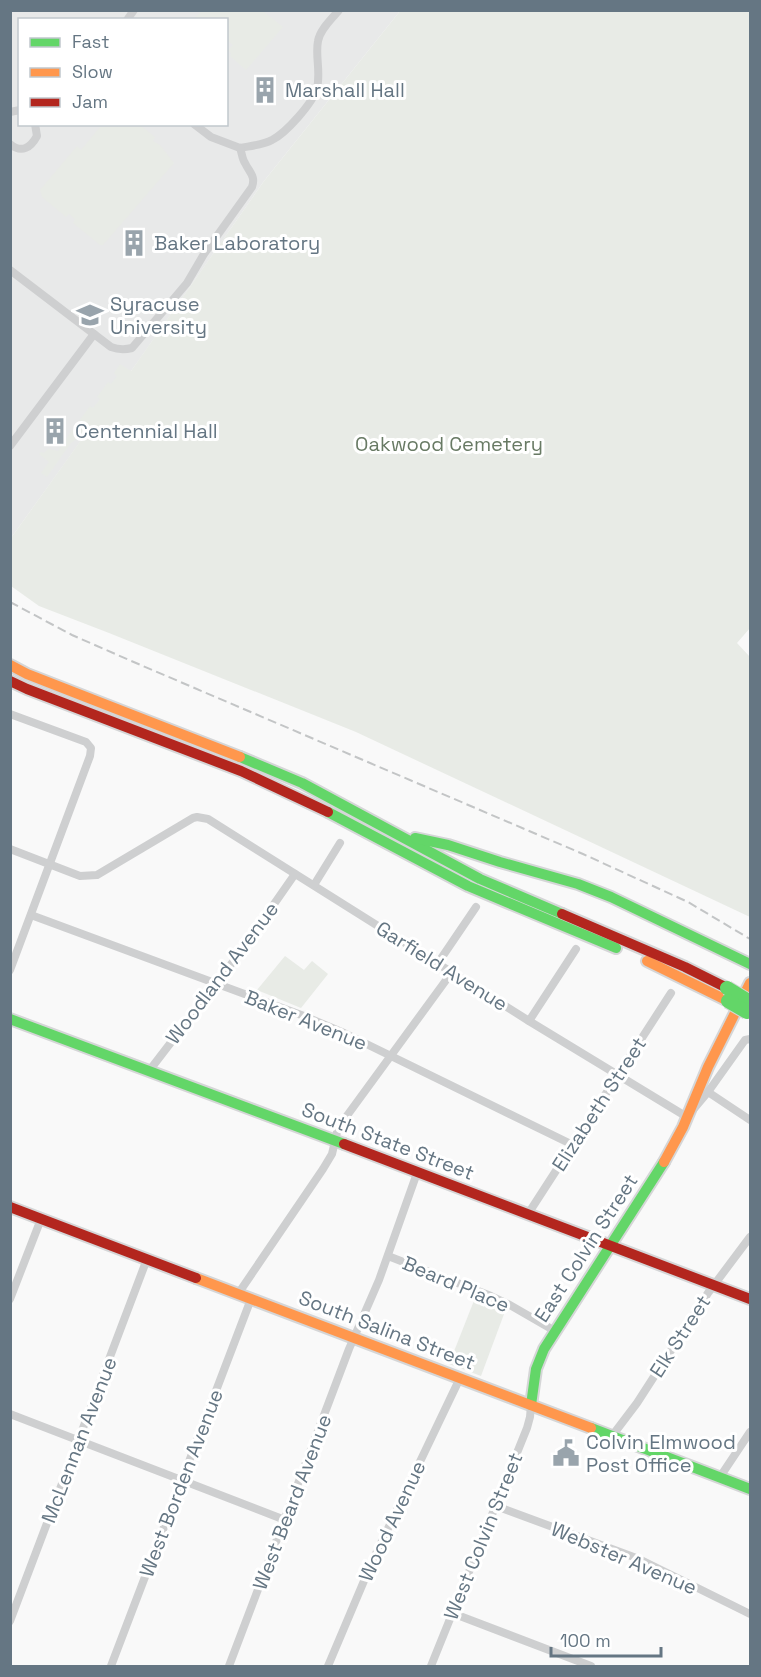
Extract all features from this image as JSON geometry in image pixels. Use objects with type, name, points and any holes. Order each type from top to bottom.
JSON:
[{"type":"main road","points":[[10,665],[27,674],[207,743],[302,783],[480,879],[685,967],[749,1010]]},
{"type":"main road","points":[[10,681],[241,771],[369,832],[468,886],[727,995]]},
{"type":"main road","points":[[395,834],[448,845],[578,884],[611,897],[750,964]]},
{"type":"main road","name":"East Colvin Street","points":[[531,1405],[536,1369],[543,1351],[667,1157],[750,983]]},
{"type":"main road","name":"South State Street","points":[[10,1019],[750,1299]]},
{"type":"main road","name":"South Salina Street","points":[[10,1207],[750,1489]]},
{"type":"street","points":[[197,126],[211,137],[240,148],[271,141],[279,136],[314,96],[319,79],[318,41],[322,31],[339,10]]},
{"type":"street","points":[[10,144],[15,148],[24,149],[31,146],[37,136],[35,126]]},
{"type":"street","points":[[10,270],[117,350],[132,348],[188,283],[204,254],[252,187],[254,182],[252,174],[244,163],[240,148]]},
{"type":"street","points":[[10,446],[93,334]]},
{"type":"street","points":[[10,714],[86,742],[90,746],[90,756],[10,970]]},
{"type":"street","name":"Garfield Avenue","points":[[50,864],[80,876],[97,875],[193,818],[208,819],[687,1117]]},
{"type":"street","points":[[314,885],[340,843]]},
{"type":"street","points":[[10,849],[50,864]]},
{"type":"street","name":"Woodland Avenue","points":[[149,1071],[242,950],[295,874]]},
{"type":"street","points":[[438,963],[476,907]]},
{"type":"street","name":"Baker Avenue","points":[[31,915],[304,1016],[344,1033],[573,1145]]},
{"type":"street","points":[[530,1021],[576,949]]},
{"type":"street","name":"West Borden Avenue","points":[[111,1666],[182,1480],[244,1296],[332,1154],[338,1128],[452,972]]},
{"type":"street","name":"Elizabeth Street","points":[[528,1214],[671,993]]},
{"type":"street","name":"East Colvin Street","points":[[687,1117],[721,1075],[745,1040],[750,1039]]},
{"type":"street","points":[[708,1067],[721,1075]]},
{"type":"street","points":[[708,1092],[750,1120]]},
{"type":"street","name":"West Beard Avenue","points":[[229,1666],[354,1338],[388,1256],[417,1173]]},
{"type":"street","points":[[10,1299],[41,1219]]},
{"type":"street","name":"Elk Street","points":[[612,1436],[637,1403],[713,1286],[750,1237]]},
{"type":"street","name":"Beard Place","points":[[388,1256],[498,1299],[555,1331]]},
{"type":"street","name":"McLennan Avenue","points":[[10,1621],[147,1259]]},
{"type":"street","name":"Wood Avenue","points":[[328,1666],[372,1563],[460,1378]]},
{"type":"street","name":"West Colvin Street","points":[[430,1666],[527,1428],[531,1405]]},
{"type":"street","points":[[10,1414],[285,1520]]},
{"type":"street","points":[[720,1477],[750,1432]]},
{"type":"street","name":"Webster Avenue","points":[[496,1506],[639,1559],[750,1614]]},
{"type":"street","points":[[452,1613],[578,1664],[591,1666]]},
{"type":"shaded area","name":"Syracuse University","points":[[11,11],[400,11],[264,181],[11,538]]},
{"type":"green space","points":[[202,11],[263,11],[283,27],[246,70],[230,56],[231,53],[228,50],[233,45],[228,41],[228,18],[195,18]]},
{"type":"green space","name":"Oakwood Cemetery","points":[[400,11],[750,11],[750,628],[737,643],[750,657],[750,917],[356,732],[39,606],[11,586],[11,538],[89,429],[70,444],[47,477],[41,473],[49,462],[39,454],[48,449],[58,451],[72,430],[76,431],[81,424],[79,421],[90,406],[93,408],[100,399],[97,397],[108,382],[111,384],[117,376],[114,373],[120,364],[131,371],[264,181]]},
{"type":"green space","points":[[141,126],[155,137],[153,141],[160,145],[174,163],[103,245],[100,245],[73,223],[75,219],[69,214],[66,217],[42,197],[40,190],[77,146],[81,150],[100,127]]},
{"type":"green space","points":[[285,956],[304,970],[312,961],[328,974],[301,1008],[257,990]]},
{"type":"green space","points":[[477,1293],[507,1306],[481,1376],[449,1364]]},
{"type":"railway","points":[[10,602],[72,635],[583,854],[688,902],[750,939]]},
{"type":"traffic: fast","points":[[240,757],[302,783],[480,879],[562,914]]},
{"type":"traffic: fast","points":[[328,812],[468,886],[616,948]]},
{"type":"traffic: fast","points":[[415,838],[448,845],[578,884],[611,897],[750,964]]},
{"type":"traffic: fast","points":[[727,988],[750,1002]]},
{"type":"traffic: fast","points":[[728,1001],[747,1012]]},
{"type":"traffic: fast","points":[[10,1019],[344,1144]]},
{"type":"traffic: fast","points":[[531,1405],[536,1369],[544,1349],[664,1162]]},
{"type":"traffic: fast","points":[[591,1428],[750,1489]]},
{"type":"traffic: slow","points":[[10,665],[27,674],[240,757]]},
{"type":"traffic: slow","points":[[647,961],[728,1001]]},
{"type":"traffic: slow","points":[[664,1162],[683,1127],[708,1067],[750,983]]},
{"type":"traffic: slow","points":[[196,1278],[591,1428]]},
{"type":"traffic: jam","points":[[10,681],[241,771],[328,812]]},
{"type":"traffic: jam","points":[[562,914],[685,967],[727,988]]},
{"type":"traffic: jam","points":[[344,1144],[750,1299]]},
{"type":"traffic: jam","points":[[10,1207],[196,1278]]},
{"type":"place","name":"Marshall Hall","points":[[265,90]]},
{"type":"place","name":"Baker Laboratory","points":[[134,243]]},
{"type":"place","name":"Syracuse University","points":[[90,315]]},
{"type":"place","name":"Centennial Hall","points":[[55,431]]},
{"type":"place","name":"Colvin Elmwood Post Office","points":[[566,1453]]}]
